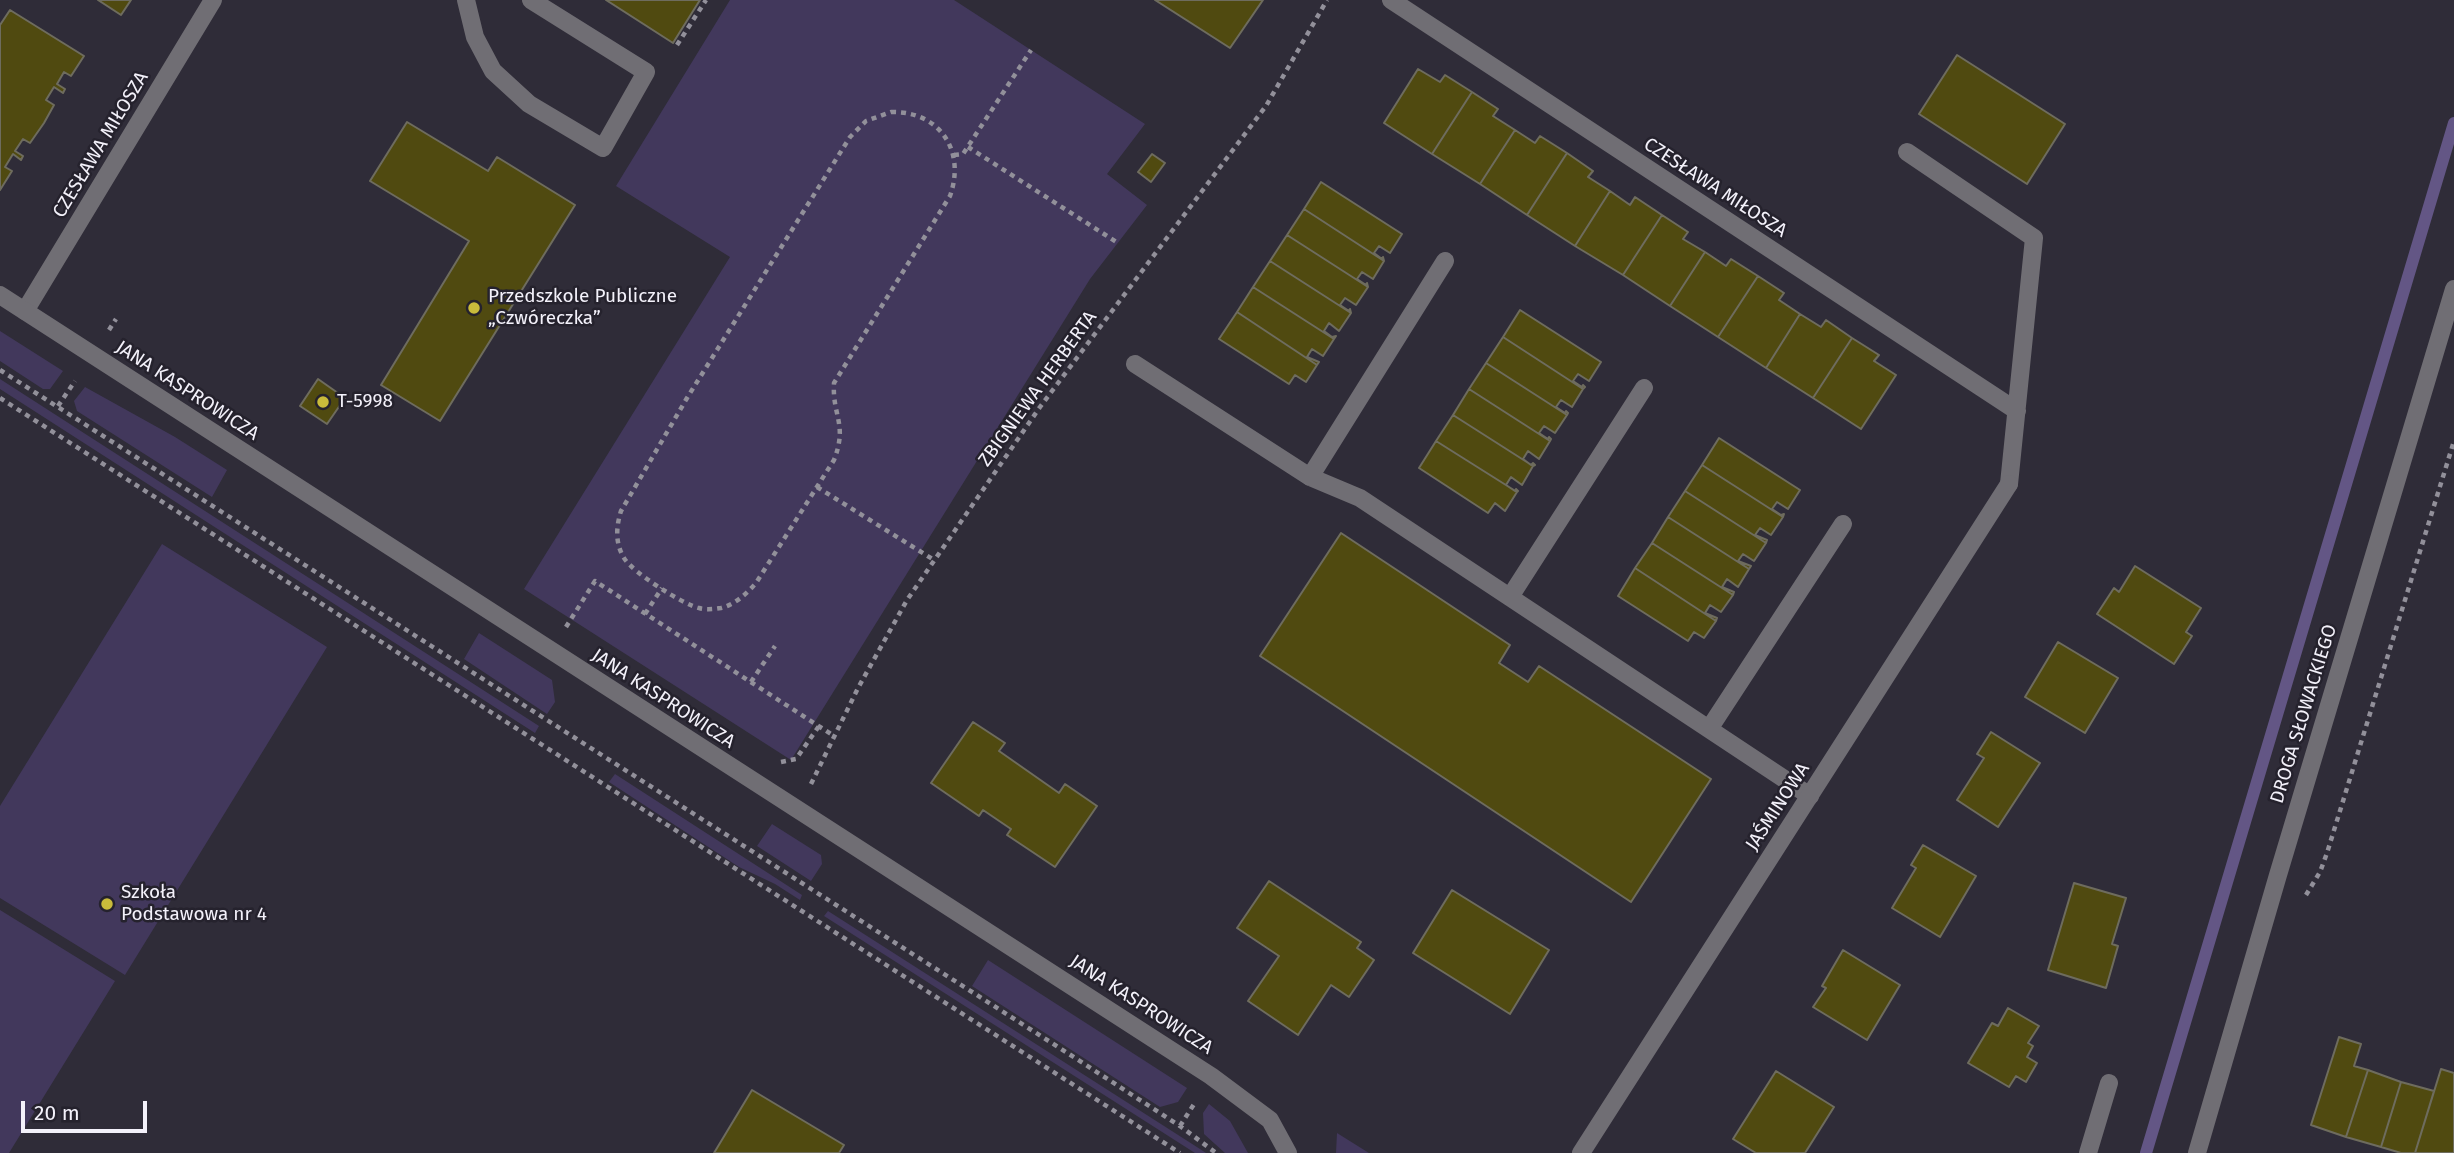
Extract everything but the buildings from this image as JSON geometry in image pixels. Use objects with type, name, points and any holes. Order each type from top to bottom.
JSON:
[{"type":"street","name":"CZESŁAWA MIŁOSZA","points":[[25,312],[213,0]]},
{"type":"street","points":[[466,0],[475,37],[493,71],[528,104],[603,148],[646,72],[531,0]]},
{"type":"street","name":"CZESŁAWA MIŁOSZA","points":[[1391,0],[2017,411]]},
{"type":"street","points":[[1907,152],[2034,238],[2017,411]]},
{"type":"street","points":[[1310,477],[1445,261]]},
{"type":"street","name":"DROGA SŁOWACKIEGO","points":[[2197,1153],[2454,289]]},
{"type":"street","name":"JANA KASPROWICZA","points":[[0,295],[1211,1076],[1270,1120],[1288,1153]]},
{"type":"street","points":[[1135,364],[1310,477],[1360,498],[1810,796]]},
{"type":"street","points":[[1510,597],[1644,388]]},
{"type":"street","name":"JAŚMINOWA","points":[[1581,1153],[2009,484],[2017,411]]},
{"type":"street","points":[[1709,729],[1843,524]]},
{"type":"street","points":[[2088,1153],[2109,1083]]},
{"type":"path","points":[[677,45],[706,0]]},
{"type":"path","name":"ZBIGNIEWA HERBERTA","points":[[796,809],[811,785],[858,688],[934,560],[1040,407],[1266,106],[1327,0]]},
{"type":"path","points":[[954,155],[963,154],[1031,50]]},
{"type":"path","points":[[901,112],[912,114],[933,124],[948,141],[954,155],[955,182],[950,196],[834,383],[835,404],[841,430],[840,443],[834,460],[817,487],[756,583],[741,598],[721,608],[697,608],[644,577],[625,560],[617,538],[621,511],[687,398],[850,137],[866,121],[878,115],[901,112]]},
{"type":"path","points":[[968,147],[1118,243]]},
{"type":"path","points":[[0,370],[1102,1075],[1216,1153]]},
{"type":"path","points":[[0,398],[1180,1153]]},
{"type":"path","points":[[2300,905],[2320,872],[2327,853],[2454,441]]},
{"type":"path","points":[[817,487],[934,560]]},
{"type":"path","points":[[566,627],[595,581],[834,736]]},
{"type":"path","points":[[645,614],[662,588]]},
{"type":"path","points":[[751,682],[775,646]]},
{"type":"path","points":[[777,763],[796,759],[819,726]]},
{"type":"shaded area","points":[[730,0],[954,0],[1145,124],[1107,174],[1147,205],[1090,279],[791,760],[524,589],[730,257],[616,186]]},
{"type":"shaded area","points":[[0,331],[63,371],[50,389],[43,389],[0,361]]},
{"type":"shaded area","points":[[0,379],[539,726],[535,733],[0,389]]},
{"type":"shaded area","points":[[85,387],[175,437],[227,470],[212,497],[77,411],[74,401]]},
{"type":"shaded area","points":[[162,544],[327,647],[125,975],[0,898],[0,806]]},
{"type":"shaded area","points":[[479,633],[552,680],[555,702],[547,714],[464,659]]},
{"type":"shaded area","points":[[615,774],[802,895],[800,900],[775,884],[739,867],[609,782]]},
{"type":"shaded area","points":[[772,824],[821,855],[822,864],[811,881],[757,846]]},
{"type":"shaded area","points":[[0,910],[115,981],[9,1153],[0,1153]]},
{"type":"shaded area","points":[[828,911],[1206,1153],[1195,1153],[824,916]]},
{"type":"shaded area","points":[[988,960],[1187,1088],[1178,1102],[1160,1107],[972,986]]},
{"type":"shaded area","points":[[1209,1104],[1230,1121],[1248,1153],[1225,1153],[1204,1134],[1203,1113]]},
{"type":"shaded area","points":[[1337,1133],[1369,1153],[1336,1153]]},
{"type":"waterway","points":[[2146,1153],[2454,123]]},
{"type":"place","name":"Przedszkole Publiczne „Czwóreczka”","points":[[474,308]]},
{"type":"place","name":"T-5998","points":[[323,402]]},
{"type":"place","name":"Szkoła Podstawowa nr 4","points":[[107,904]]}]
